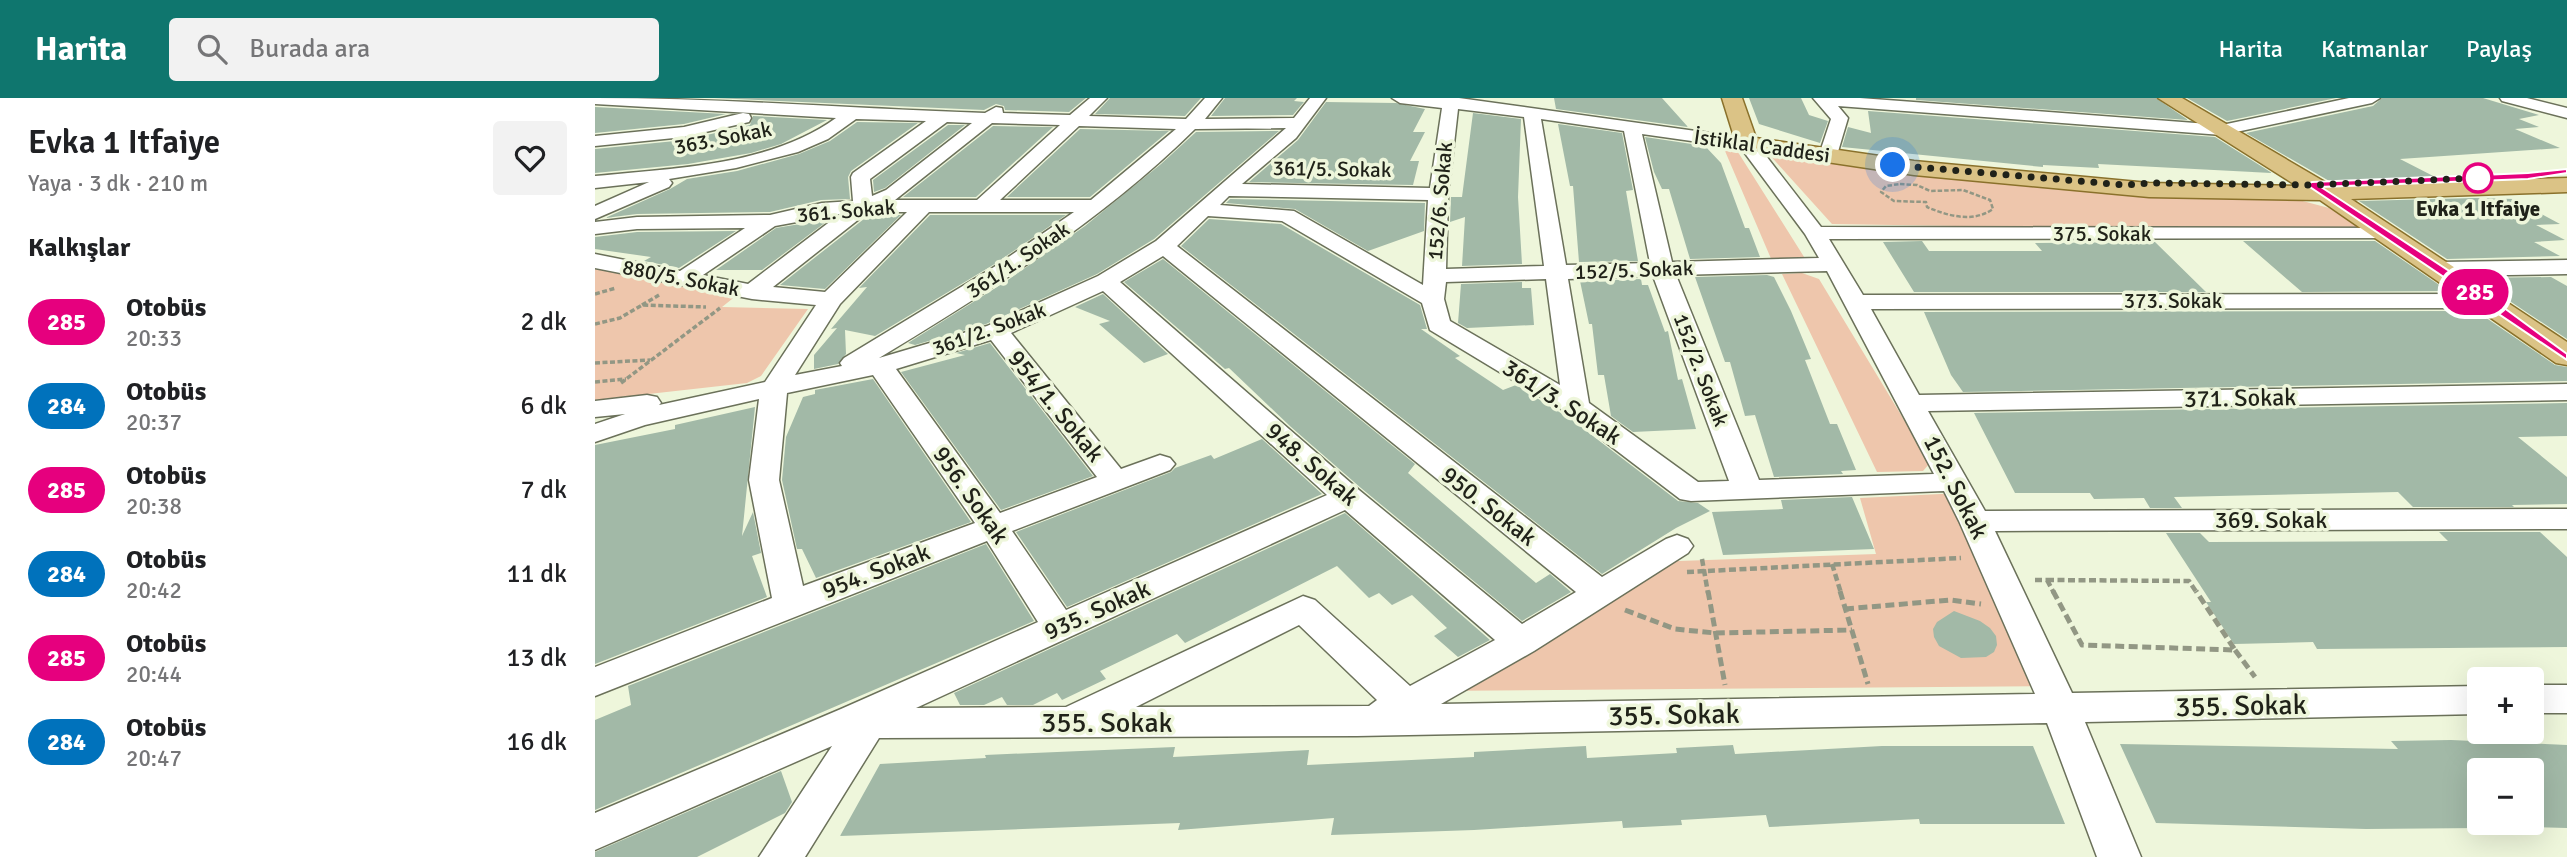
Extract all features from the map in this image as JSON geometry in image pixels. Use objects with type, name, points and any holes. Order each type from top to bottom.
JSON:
[{"type":"main road","points":[[1732,98],[1735,116],[1747,143]]},
{"type":"main road","points":[[2168,98],[2389,234],[2567,356]]},
{"type":"main road","name":"İstiklal Caddesi","points":[[1747,143],[1914,168],[2125,185],[2149,190],[2567,185]]},
{"type":"main road","name":"İstiklal Caddesi","points":[[2319,189],[2528,176],[2567,171]]},
{"type":"street","points":[[595,141],[684,132],[769,110],[794,99],[811,98]]},
{"type":"street","points":[[948,106],[860,177],[863,206],[893,194],[1014,98]]},
{"type":"street","points":[[982,206],[1073,119],[1099,98]]},
{"type":"street","name":"361/1. Sokak","points":[[829,377],[989,282],[1098,206],[1193,124],[1214,98]]},
{"type":"street","name":"361/2. Sokak","points":[[595,434],[636,419],[880,366],[996,331],[1106,281],[1164,246],[1224,190],[1274,150],[1318,98]]},
{"type":"street","name":"İstiklal Caddesi","points":[[1400,98],[1450,100],[1747,143]]},
{"type":"street","points":[[1574,118],[1579,98]]},
{"type":"street","points":[[1822,99],[2222,130],[2372,98]]},
{"type":"street","points":[[2508,98],[2567,114]]},
{"type":"street","points":[[595,99],[852,114],[948,106],[991,117],[1193,124],[1298,123]]},
{"type":"street","points":[[1822,99],[1840,118],[1828,155]]},
{"type":"street","name":"152/6. Sokak","points":[[1434,288],[1438,197],[1450,100]]},
{"type":"street","points":[[1532,113],[1576,406]]},
{"type":"street","name":"363. Sokak","points":[[595,182],[694,169],[790,148],[819,137],[852,114]]},
{"type":"street","name":"152/2. Sokak","points":[[1632,127],[1662,269],[1747,489]]},
{"type":"street","name":"152. Sokak","points":[[1747,143],[1815,233],[1955,482],[2060,708],[2119,857]]},
{"type":"street","points":[[595,214],[694,169]]},
{"type":"street","name":"361/5. Sokak","points":[[1224,190],[1429,193],[1438,197]]},
{"type":"street","name":"361. Sokak","points":[[595,228],[637,223],[770,221],[823,209],[863,206],[1098,206]]},
{"type":"street","name":"880/5. Sokak","points":[[595,261],[752,292],[863,206]]},
{"type":"street","points":[[790,604],[764,480],[774,388],[831,300],[924,206]]},
{"type":"street","points":[[1205,210],[1287,215],[1434,288]]},
{"type":"street","points":[[684,278],[770,221]]},
{"type":"street","name":"375. Sokak","points":[[1815,233],[2389,234]]},
{"type":"street","name":"950. Sokak","points":[[1164,246],[1612,585]]},
{"type":"street","name":"152/5. Sokak","points":[[1434,288],[1555,272],[1834,264]]},
{"type":"street","points":[[2440,269],[2567,267]]},
{"type":"street","name":"948. Sokak","points":[[1106,281],[1349,497],[1521,642]]},
{"type":"street","name":"361/3. Sokak","points":[[1434,288],[1439,325],[1576,406],[1691,492],[1955,482]]},
{"type":"street","points":[[752,292],[831,300]]},
{"type":"street","name":"373. Sokak","points":[[1856,302],[2489,301]]},
{"type":"street","name":"954/1. Sokak","points":[[996,331],[1115,481]]},
{"type":"street","name":"956. Sokak","points":[[880,366],[993,526],[1059,626]]},
{"type":"street","name":"371. Sokak","points":[[1912,403],[2567,392]]},
{"type":"street","points":[[595,409],[743,394]]},
{"type":"street","name":"954. Sokak","points":[[595,682],[790,604],[1160,464]]},
{"type":"street","name":"935. Sokak","points":[[595,832],[857,723],[1059,626],[1349,497]]},
{"type":"street","name":"369. Sokak","points":[[1975,521],[2567,519]]},
{"type":"street","points":[[1357,721],[1407,706],[1521,642],[1612,585],[1689,548]]},
{"type":"street","points":[[1070,722],[1303,608],[1407,706]]},
{"type":"street","points":[[2544,699],[2567,699]]},
{"type":"street","name":"355. Sokak","points":[[857,723],[1357,721],[2467,700]]},
{"type":"street","points":[[781,857],[857,723]]},
{"type":"path","points":[[1886,186],[1881,192],[1888,198],[1911,203],[1926,202],[1927,207]]},
{"type":"path","points":[[617,386],[729,301]]},
{"type":"path","points":[[595,324],[620,318],[642,305],[721,307]]},
{"type":"path","points":[[595,363],[652,360]]},
{"type":"path","points":[[595,382],[626,379]]},
{"type":"path","points":[[1689,548],[1704,571],[1730,713]]},
{"type":"path","points":[[1832,564],[1876,711]]},
{"type":"path","points":[[1852,630],[1715,633],[1675,629],[1631,614],[1616,603],[1612,585],[1704,571],[1832,564],[1997,568],[2047,580],[2189,581],[2235,650],[2082,645],[2047,580]]},
{"type":"path","points":[[1845,609],[1950,600],[1971,601],[1994,608],[2020,621]]},
{"type":"shaded area","points":[[1736,149],[1806,260],[1772,261],[1725,151]]},
{"type":"shaded area","points":[[1767,152],[2054,189],[2295,199],[2329,208],[2361,228],[2259,231],[1832,224]]},
{"type":"shaded area","points":[[595,269],[737,295],[722,307],[808,309],[761,376],[747,383],[595,400]]},
{"type":"shaded area","points":[[1802,273],[1819,279],[1930,463],[1923,471],[1877,472],[1782,274]]},
{"type":"shaded area","points":[[1961,493],[2050,686],[1434,691],[1650,562],[1876,554],[1860,498]]},
{"type":"building","points":[[714,98],[1086,98],[1069,112],[1005,110],[1004,106],[996,104],[984,110]]},
{"type":"building","points":[[1110,98],[1201,98],[1185,116],[1095,114]]},
{"type":"building","points":[[1225,98],[1297,98],[1294,101],[1304,102],[1293,115],[1211,116]]},
{"type":"building","points":[[1554,98],[1662,98],[1688,127],[1556,109]]},
{"type":"building","points":[[1749,98],[1801,98],[1809,115],[1828,121],[1820,143],[1759,124]]},
{"type":"building","points":[[2156,98],[2188,120],[1916,100]]},
{"type":"building","points":[[2187,98],[2336,98],[2227,121]]},
{"type":"building","points":[[2382,98],[2483,98],[2539,115],[2519,119],[2539,127],[2515,129],[2560,148],[2400,159],[2439,179],[2331,182],[2246,133],[2373,106]]},
{"type":"building","points":[[1326,102],[1396,103],[1425,109],[1413,132],[1425,132],[1410,161],[1419,161],[1413,185],[1249,182],[1298,140]]},
{"type":"building","points":[[595,107],[726,114],[684,124],[595,133]]},
{"type":"building","points":[[1868,111],[2215,137],[2272,173],[2098,164],[2099,168],[2043,167],[1842,147],[1848,127],[1871,133]]},
{"type":"building","points":[[1473,113],[1521,119],[1518,197],[1522,264],[1462,266],[1465,217],[1450,222],[1451,197],[1462,197]]},
{"type":"building","points":[[753,116],[827,120],[781,144],[751,153],[688,164],[595,173],[595,149],[685,140],[750,125]]},
{"type":"building","points":[[857,122],[918,123],[851,171],[848,177],[850,199],[821,200],[770,212],[637,214],[605,218],[687,179],[737,171],[799,154],[830,141]]},
{"type":"building","points":[[1558,124],[1622,133],[1633,190],[1626,191],[1638,261],[1579,262],[1573,186],[1570,186]]},
{"type":"building","points":[[948,125],[965,125],[885,188],[874,192],[873,180]]},
{"type":"building","points":[[993,126],[1053,127],[976,197],[903,197]]},
{"type":"building","points":[[1080,129],[1169,131],[1090,197],[1007,197]]},
{"type":"building","points":[[1279,131],[1154,239],[1097,274],[986,324],[915,345],[908,343],[1005,282],[1085,226],[1196,132]]},
{"type":"building","points":[[1645,137],[1705,146],[1721,163],[1745,228],[1749,228],[1760,257],[1690,259],[1669,189],[1662,189],[1654,172]]},
{"type":"building","points":[[1230,199],[1425,203],[1424,231],[1368,251],[1295,209],[1226,203]]},
{"type":"building","points":[[2514,199],[2560,224],[2536,225],[2565,240],[2534,242],[2560,256],[2447,259],[2359,201]]},
{"type":"building","points":[[869,215],[901,215],[825,289],[780,285]]},
{"type":"building","points":[[930,215],[1066,215],[993,265],[875,336],[845,330],[846,354],[838,364],[814,369],[814,355],[837,328],[831,329],[867,287],[859,288]]},
{"type":"building","points":[[830,219],[762,270],[716,270],[776,228]]},
{"type":"building","points":[[1209,219],[1281,224],[1420,305],[1427,329],[1421,329],[1460,356],[1455,358],[1503,390],[1516,385],[1572,420],[1678,501],[1698,503],[1710,511],[1676,528],[1602,574],[1181,246]]},
{"type":"building","points":[[736,231],[679,268],[644,261],[651,257],[595,249],[595,237],[637,232]]},
{"type":"building","points":[[1922,241],[1929,251],[2042,251],[2035,243],[2155,242],[2206,292],[1914,292],[1883,242]]},
{"type":"building","points":[[2243,241],[2375,241],[2448,291],[2302,292]]},
{"type":"building","points":[[1163,259],[1415,464],[1408,473],[1536,583],[1550,574],[1571,592],[1522,621],[1361,488],[1229,368],[1225,369],[1124,282]]},
{"type":"building","points":[[1695,277],[1774,277],[1791,311],[1811,359],[1805,360],[1830,424],[1837,424],[1856,470],[1841,471],[1843,474],[1774,477],[1755,415],[1745,416],[1730,362],[1725,362]]},
{"type":"building","points":[[2551,277],[2567,286],[2567,339],[2475,278]]},
{"type":"building","points":[[1641,279],[1642,285],[1648,285],[1665,332],[1668,331],[1678,380],[1682,379],[1696,429],[1633,432],[1611,416],[1604,375],[1598,375],[1592,324],[1589,324],[1580,281]]},
{"type":"building","points":[[1522,282],[1522,288],[1531,288],[1534,325],[1467,328],[1458,323],[1461,284]]},
{"type":"building","points":[[1103,294],[1168,354],[1144,363],[1099,324],[1110,321],[1075,307]]},
{"type":"building","points":[[2476,311],[2555,365],[2567,367],[2567,381],[1963,392],[1951,375],[1924,312]]},
{"type":"building","points":[[990,343],[1093,476],[1001,510],[901,372],[965,355],[956,353]]},
{"type":"building","points":[[873,379],[971,522],[816,578],[802,549],[797,549],[782,480],[786,437],[803,397],[815,394],[815,390]]},
{"type":"building","points":[[2567,403],[2567,436],[2518,437],[2567,477],[2567,504],[2512,505],[2514,507],[2413,507],[2398,492],[2174,497],[2182,508],[2150,508],[2144,498],[2094,499],[2090,493],[2015,493],[1974,413]]},
{"type":"building","points":[[755,407],[742,536],[753,512],[761,553],[752,556],[767,597],[595,664],[595,445],[675,429],[675,425]]},
{"type":"building","points":[[1262,439],[1322,494],[1067,607],[1016,532],[1171,472],[1175,468],[1211,455],[1214,459]]},
{"type":"building","points":[[1852,497],[1874,549],[1723,555],[1712,512],[1783,509],[1781,500]]},
{"type":"building","points":[[1345,513],[1490,640],[1458,657],[1434,636],[1447,628],[1412,595],[1392,605],[1379,593],[1369,598],[1337,566],[1185,643],[1177,634],[1100,671],[1106,679],[1062,700],[1057,693],[1033,705],[1007,705],[1002,697],[984,705],[960,705],[954,693]]},
{"type":"building","points":[[2439,532],[2540,532],[2567,557],[2567,647],[2317,649],[2313,642],[2234,644],[2206,602],[2211,602],[2166,533],[2200,533],[2209,542],[2448,541]]},
{"type":"building","points":[[986,544],[1034,621],[595,810],[595,720],[631,705],[628,686]]},
{"type":"building","points":[[1954,611],[1990,628],[1996,636],[1997,645],[1994,652],[1986,657],[1961,658],[1939,646],[1933,629],[1937,622]]},
{"type":"building","points":[[2451,740],[2467,741],[2467,744],[2567,745],[2567,828],[2544,827],[2544,758],[2467,758],[2467,828],[2366,829],[2156,823],[2120,744],[2398,749],[2391,741]]},
{"type":"building","points":[[1733,745],[1735,754],[1882,746],[2033,746],[2065,824],[1920,824],[1919,819],[1769,827],[1766,815],[1681,820],[1682,825],[1623,828],[1622,821],[1331,835],[1334,818],[1178,830],[1180,823],[840,836],[880,764],[986,758],[985,755],[1175,747],[1173,757],[1309,750],[1307,765],[1474,757],[1474,752],[1586,746],[1587,758],[1677,753],[1676,748]]},
{"type":"building","points":[[781,771],[792,802],[785,813],[697,857],[595,857],[595,852]]},
{"type":"bus line","name":"285","points":[[2567,171],[2528,176],[2312,185],[2489,301],[2567,356]]},
{"type":"place","name":"Evka 1 Itfaiye","points":[[2478,178]]},
{"type":"route","points":[[1893,165],[2125,185],[2312,185],[2478,178]]}]
